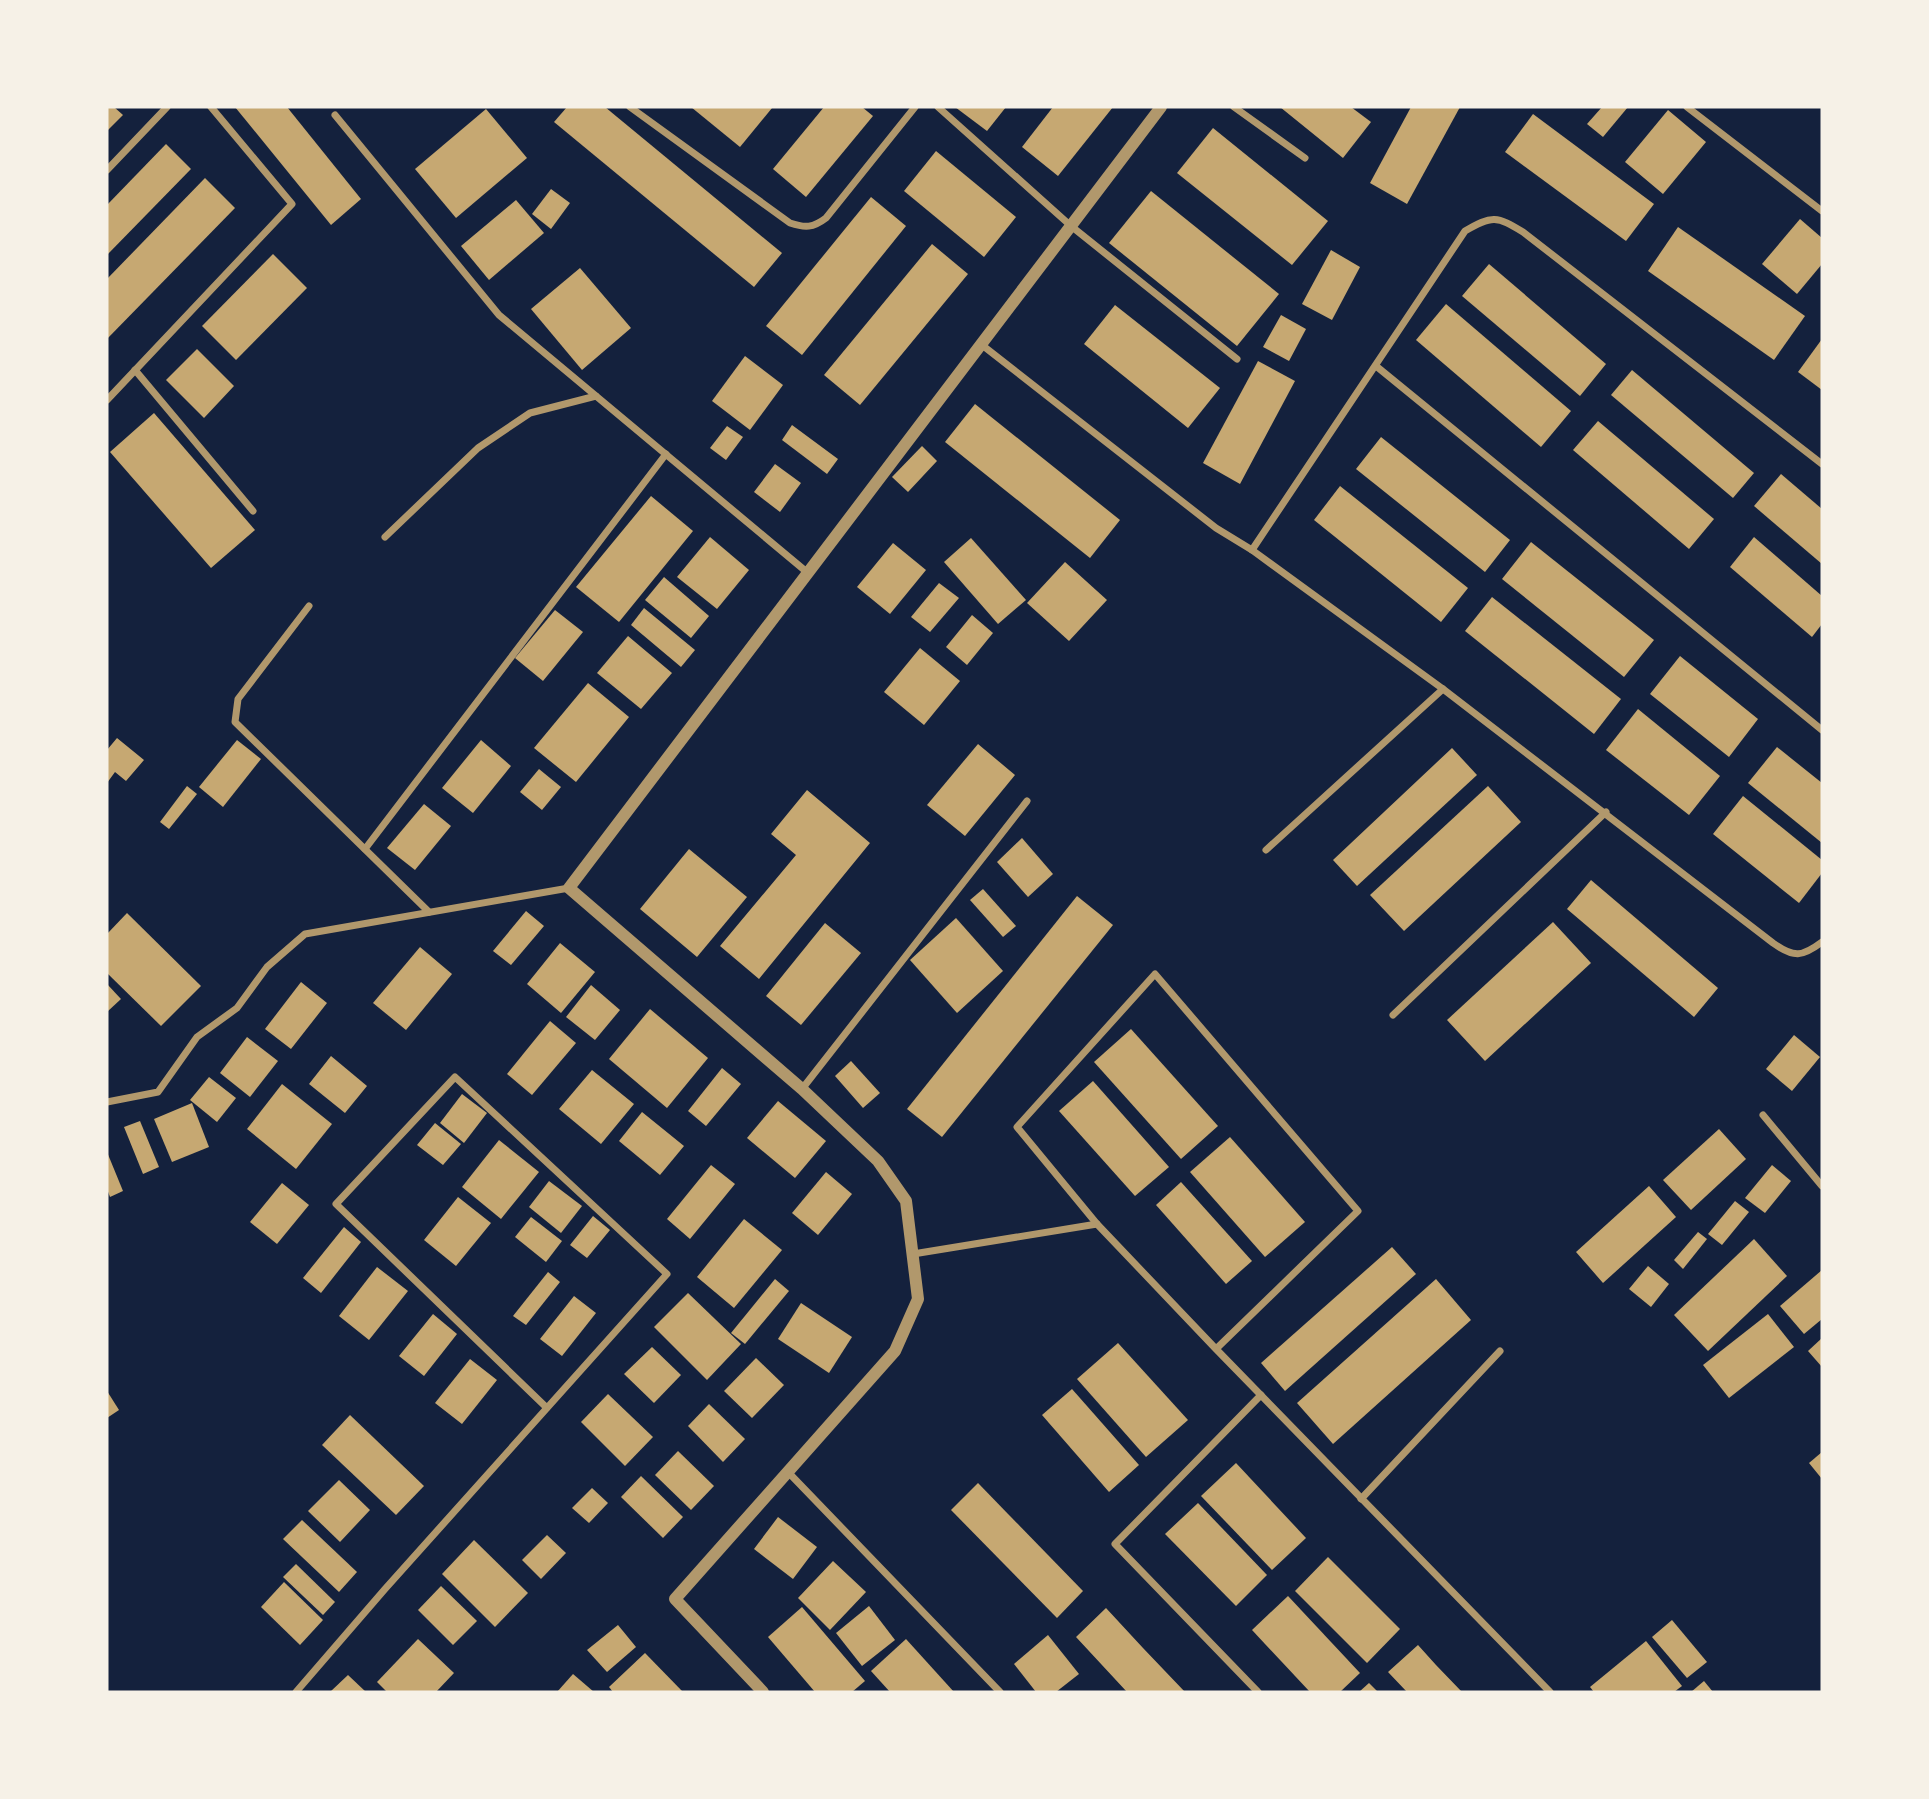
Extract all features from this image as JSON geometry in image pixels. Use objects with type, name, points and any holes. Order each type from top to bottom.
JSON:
[{"type":"street","points":[[107,170],[167,107]]},
{"type":"street","points":[[107,400],[292,204],[211,107]]},
{"type":"street","points":[[630,107],[790,223],[803,228],[815,226],[826,218],[915,107]]},
{"type":"street","points":[[938,107],[1071,226],[1237,359]]},
{"type":"street","points":[[107,1101],[158,1092],[197,1037],[237,1007],[267,967],[304,934],[569,888],[1161,107]]},
{"type":"street","points":[[1234,107],[1305,158]]},
{"type":"street","points":[[1687,107],[1822,211]]},
{"type":"street","points":[[335,115],[499,315],[808,573]]},
{"type":"street","points":[[1252,550],[1465,231],[1484,219],[1503,220],[1523,232],[1822,464]]},
{"type":"street","points":[[982,345],[1216,528],[1252,550],[1443,688],[1787,953],[1801,955],[1822,942]]},
{"type":"street","points":[[1376,366],[1822,730]]},
{"type":"street","points":[[135,370],[253,511]]},
{"type":"street","points":[[385,537],[478,448],[530,413],[596,396]]},
{"type":"street","points":[[365,849],[666,454]]},
{"type":"street","points":[[309,606],[238,699],[235,722],[429,912]]},
{"type":"street","points":[[1266,850],[1443,688]]},
{"type":"street","points":[[802,1089],[1027,801]]},
{"type":"street","points":[[1393,1015],[1606,812]]},
{"type":"street","points":[[569,888],[802,1089],[878,1161],[906,1201],[918,1299],[895,1351],[675,1599],[763,1692]]},
{"type":"street","points":[[1216,1349],[1358,1210],[1155,974],[1017,1127],[1097,1224],[1216,1349],[1361,1499],[1550,1692]]},
{"type":"street","points":[[296,1692],[667,1274],[455,1077],[336,1204],[547,1408]]},
{"type":"street","points":[[1763,1115],[1822,1186]]},
{"type":"street","points":[[914,1254],[1097,1224]]},
{"type":"street","points":[[1361,1499],[1500,1351]]},
{"type":"street","points":[[1258,1692],[1115,1544],[1261,1395]]},
{"type":"street","points":[[788,1472],[1000,1692]]},
{"type":"building","points":[[107,107],[114,107],[123,115],[107,131]]},
{"type":"building","points":[[235,107],[287,107],[361,199],[331,225]]},
{"type":"building","points":[[567,107],[605,107],[782,253],[754,287],[554,122]]},
{"type":"building","points":[[691,107],[770,107],[772,108],[740,147]]},
{"type":"building","points":[[824,107],[862,107],[873,116],[806,197],[773,169]]},
{"type":"building","points":[[955,107],[1006,107],[987,131]]},
{"type":"building","points":[[1053,107],[1113,107],[1058,176],[1022,147]]},
{"type":"building","points":[[1280,107],[1351,107],[1371,122],[1343,158]]},
{"type":"building","points":[[1411,107],[1460,107],[1407,204],[1370,183]]},
{"type":"building","points":[[1602,107],[1628,107],[1603,137],[1587,124]]},
{"type":"building","points":[[486,109],[527,158],[456,218],[415,169]]},
{"type":"building","points":[[1668,110],[1706,142],[1663,194],[1625,162]]},
{"type":"building","points":[[1533,114],[1654,204],[1626,241],[1505,152]]},
{"type":"building","points":[[1213,128],[1328,221],[1292,265],[1177,173]]},
{"type":"building","points":[[166,144],[191,169],[107,255],[107,205]]},
{"type":"building","points":[[936,151],[1016,217],[984,257],[904,191]]},
{"type":"building","points":[[205,178],[235,208],[107,339],[107,279]]},
{"type":"building","points":[[551,189],[570,203],[551,229],[532,214]]},
{"type":"building","points":[[1151,191],[1279,294],[1237,346],[1109,243]]},
{"type":"building","points":[[871,197],[906,226],[802,355],[766,326]]},
{"type":"building","points":[[516,200],[544,233],[489,280],[461,246]]},
{"type":"building","points":[[1800,219],[1822,238],[1822,264],[1797,294],[1762,264]]},
{"type":"building","points":[[1678,227],[1805,316],[1774,360],[1648,271]]},
{"type":"building","points":[[932,244],[968,274],[860,405],[824,375]]},
{"type":"building","points":[[1331,250],[1360,267],[1332,320],[1302,304]]},
{"type":"building","points":[[273,254],[307,288],[236,360],[202,326]]},
{"type":"building","points":[[1489,264],[1606,364],[1580,396],[1462,296]]},
{"type":"building","points":[[580,268],[631,328],[582,370],[531,309]]},
{"type":"building","points":[[1446,304],[1571,411],[1541,447],[1416,340]]},
{"type":"building","points":[[1115,305],[1220,388],[1188,428],[1084,344]]},
{"type":"building","points":[[1281,315],[1306,329],[1289,361],[1263,347]]},
{"type":"building","points":[[1822,339],[1822,390],[1798,372]]},
{"type":"building","points":[[197,349],[234,386],[204,418],[166,380]]},
{"type":"building","points":[[745,356],[783,385],[750,430],[712,401]]},
{"type":"building","points":[[1258,361],[1295,381],[1240,484],[1203,463]]},
{"type":"building","points":[[1632,370],[1754,473],[1733,498],[1611,395]]},
{"type":"building","points":[[975,404],[1120,520],[1090,558],[945,442]]},
{"type":"building","points":[[154,413],[255,530],[211,568],[110,452]]},
{"type":"building","points":[[1598,421],[1714,519],[1689,549],[1573,450]]},
{"type":"building","points":[[792,425],[838,459],[827,474],[782,440]]},
{"type":"building","points":[[727,426],[743,437],[726,460],[710,448]]},
{"type":"building","points":[[1381,437],[1510,540],[1485,572],[1356,469]]},
{"type":"building","points":[[922,446],[937,461],[908,492],[892,477]]},
{"type":"building","points":[[775,464],[801,483],[780,512],[754,492]]},
{"type":"building","points":[[1781,474],[1822,509],[1822,564],[1754,506]]},
{"type":"building","points":[[1340,486],[1468,588],[1441,622],[1314,520]]},
{"type":"building","points":[[651,496],[693,531],[619,622],[576,587]]},
{"type":"building","points":[[710,537],[749,570],[717,609],[677,577]]},
{"type":"building","points":[[1754,537],[1822,596],[1822,624],[1812,637],[1730,567]]},
{"type":"building","points":[[971,538],[1026,600],[998,624],[944,562]]},
{"type":"building","points":[[1531,542],[1654,640],[1624,677],[1502,579]]},
{"type":"building","points":[[893,543],[926,570],[890,614],[857,587]]},
{"type":"building","points":[[1065,562],[1107,600],[1069,641],[1027,603]]},
{"type":"building","points":[[664,577],[709,616],[691,638],[645,600]]},
{"type":"building","points":[[939,583],[959,598],[930,632],[911,617]]},
{"type":"building","points":[[1492,597],[1621,699],[1594,734],[1465,631]]},
{"type":"building","points":[[644,608],[695,650],[681,667],[631,625]]},
{"type":"building","points":[[555,610],[583,632],[543,681],[515,658]]},
{"type":"building","points":[[972,615],[993,633],[967,665],[946,647]]},
{"type":"building","points":[[628,636],[672,673],[641,709],[597,673]]},
{"type":"building","points":[[920,648],[960,681],[924,725],[884,692]]},
{"type":"building","points":[[1680,656],[1758,719],[1729,757],[1650,694]]},
{"type":"building","points":[[588,683],[629,717],[576,782],[534,748]]},
{"type":"building","points":[[1638,709],[1720,776],[1689,815],[1606,750]]},
{"type":"building","points":[[117,738],[144,760],[126,781],[115,772],[107,783],[107,750]]},
{"type":"building","points":[[237,740],[261,759],[223,807],[199,787]]},
{"type":"building","points":[[481,740],[511,766],[473,813],[442,788]]},
{"type":"building","points":[[978,744],[1015,775],[965,836],[927,805]]},
{"type":"building","points":[[1777,747],[1822,783],[1822,843],[1748,783]]},
{"type":"building","points":[[1452,748],[1477,775],[1357,886],[1333,860]]},
{"type":"building","points":[[539,769],[561,787],[542,810],[520,792]]},
{"type":"building","points":[[187,786],[197,794],[169,829],[160,822]]},
{"type":"building","points":[[1488,786],[1521,822],[1404,931],[1370,895]]},
{"type":"building","points":[[807,790],[870,843],[759,979],[720,946],[796,855],[771,834]]},
{"type":"building","points":[[1743,796],[1822,860],[1822,873],[1799,903],[1713,834]]},
{"type":"building","points":[[424,804],[451,826],[415,870],[387,848]]},
{"type":"building","points":[[1022,838],[1053,874],[1028,897],[997,862]]},
{"type":"building","points":[[689,849],[747,897],[697,957],[640,909]]},
{"type":"building","points":[[1591,880],[1718,988],[1694,1017],[1567,909]]},
{"type":"building","points":[[983,889],[1016,926],[1003,937],[970,900]]},
{"type":"building","points":[[1077,896],[1113,925],[942,1137],[907,1109]]},
{"type":"building","points":[[526,911],[544,926],[511,965],[493,951]]},
{"type":"building","points":[[127,913],[201,986],[161,1026],[107,973],[107,934]]},
{"type":"building","points":[[956,918],[1003,971],[957,1013],[910,960]]},
{"type":"building","points":[[1553,922],[1591,963],[1485,1061],[1447,1020]]},
{"type":"building","points":[[825,923],[861,953],[801,1025],[766,996]]},
{"type":"building","points":[[560,943],[595,972],[561,1013],[527,984]]},
{"type":"building","points":[[420,947],[452,974],[406,1030],[373,1003]]},
{"type":"building","points":[[301,982],[327,1003],[291,1049],[265,1029]]},
{"type":"building","points":[[107,984],[121,999],[107,1012]]},
{"type":"building","points":[[591,985],[620,1010],[595,1040],[566,1017]]},
{"type":"building","points":[[650,1009],[708,1058],[667,1108],[609,1059]]},
{"type":"building","points":[[550,1021],[576,1043],[532,1095],[507,1074]]},
{"type":"building","points":[[1131,1029],[1218,1126],[1181,1159],[1094,1062]]},
{"type":"building","points":[[1794,1035],[1820,1057],[1792,1091],[1766,1069]]},
{"type":"building","points":[[247,1037],[278,1061],[250,1097],[220,1073]]},
{"type":"building","points":[[331,1056],[367,1086],[345,1113],[309,1084]]},
{"type":"building","points":[[851,1061],[880,1093],[863,1108],[835,1076]]},
{"type":"building","points":[[722,1068],[741,1084],[706,1126],[688,1111]]},
{"type":"building","points":[[592,1070],[634,1104],[601,1144],[559,1109]]},
{"type":"building","points":[[209,1077],[236,1098],[217,1122],[190,1100]]},
{"type":"building","points":[[1093,1081],[1169,1167],[1135,1196],[1059,1111]]},
{"type":"building","points":[[282,1084],[332,1124],[296,1169],[247,1129]]},
{"type":"building","points":[[462,1094],[487,1113],[464,1143],[440,1123]]},
{"type":"building","points":[[778,1101],[826,1141],[795,1178],[747,1138]]},
{"type":"building","points":[[192,1103],[209,1147],[172,1162],[154,1119]]},
{"type":"building","points":[[642,1112],[684,1146],[660,1175],[619,1141]]},
{"type":"building","points":[[140,1121],[159,1167],[143,1174],[124,1127]]},
{"type":"building","points":[[435,1123],[461,1144],[443,1165],[417,1145]]},
{"type":"building","points":[[1719,1129],[1746,1159],[1691,1210],[1663,1180]]},
{"type":"building","points":[[1230,1137],[1305,1222],[1265,1257],[1190,1172]]},
{"type":"building","points":[[499,1140],[539,1172],[501,1219],[462,1187]]},
{"type":"building","points":[[107,1152],[123,1191],[110,1197],[107,1189]]},
{"type":"building","points":[[711,1165],[735,1184],[690,1239],[667,1219]]},
{"type":"building","points":[[1772,1165],[1791,1181],[1765,1213],[1745,1198]]},
{"type":"building","points":[[826,1172],[852,1194],[818,1235],[792,1213]]},
{"type":"building","points":[[549,1181],[582,1206],[561,1233],[529,1207]]},
{"type":"building","points":[[1181,1182],[1252,1261],[1226,1284],[1156,1205]]},
{"type":"building","points":[[282,1183],[309,1205],[277,1244],[250,1222]]},
{"type":"building","points":[[1649,1186],[1676,1217],[1603,1283],[1576,1252]]},
{"type":"building","points":[[458,1197],[491,1223],[456,1266],[424,1240]]},
{"type":"building","points":[[1735,1201],[1749,1212],[1722,1245],[1708,1234]]},
{"type":"building","points":[[593,1216],[610,1230],[587,1258],[570,1245]]},
{"type":"building","points":[[531,1217],[562,1241],[546,1262],[515,1237]]},
{"type":"building","points":[[744,1219],[782,1250],[734,1308],[697,1277]]},
{"type":"building","points":[[344,1227],[361,1242],[321,1293],[303,1278]]},
{"type":"building","points":[[1698,1232],[1707,1239],[1683,1269],[1674,1260]]},
{"type":"building","points":[[1754,1239],[1787,1276],[1708,1351],[1674,1315]]},
{"type":"building","points":[[1392,1247],[1416,1274],[1285,1391],[1261,1363]]},
{"type":"building","points":[[1648,1266],[1669,1284],[1651,1307],[1629,1289]]},
{"type":"building","points":[[377,1267],[408,1291],[369,1340],[339,1316]]},
{"type":"building","points":[[1822,1270],[1822,1319],[1804,1334],[1780,1306]]},
{"type":"building","points":[[548,1272],[560,1282],[526,1325],[513,1316]]},
{"type":"building","points":[[775,1279],[789,1291],[745,1344],[731,1333]]},
{"type":"building","points":[[1436,1279],[1471,1320],[1333,1444],[1297,1403]]},
{"type":"building","points":[[688,1293],[741,1344],[707,1380],[654,1327]]},
{"type":"building","points":[[574,1296],[596,1313],[562,1356],[540,1339]]},
{"type":"building","points":[[801,1303],[852,1337],[829,1373],[778,1339]]},
{"type":"building","points":[[433,1314],[457,1334],[424,1376],[399,1356]]},
{"type":"building","points":[[1768,1314],[1794,1347],[1729,1398],[1703,1365]]},
{"type":"building","points":[[1822,1338],[1822,1367],[1808,1351]]},
{"type":"building","points":[[1118,1343],[1188,1420],[1146,1457],[1077,1379]]},
{"type":"building","points":[[652,1347],[681,1375],[654,1403],[624,1374]]},
{"type":"building","points":[[756,1358],[784,1385],[752,1418],[724,1391]]},
{"type":"building","points":[[470,1359],[497,1380],[462,1424],[435,1403]]},
{"type":"building","points":[[1072,1389],[1139,1465],[1109,1492],[1042,1415]]},
{"type":"building","points":[[107,1391],[119,1410],[107,1418]]},
{"type":"building","points":[[608,1394],[653,1437],[625,1466],[581,1422]]},
{"type":"building","points":[[709,1404],[745,1439],[723,1462],[688,1426]]},
{"type":"building","points":[[350,1415],[424,1486],[396,1515],[322,1445]]},
{"type":"building","points":[[678,1451],[714,1486],[691,1510],[655,1475]]},
{"type":"building","points":[[1822,1452],[1822,1479],[1809,1463]]},
{"type":"building","points":[[1236,1463],[1306,1538],[1272,1570],[1201,1496]]},
{"type":"building","points":[[641,1476],[683,1517],[663,1538],[621,1497]]},
{"type":"building","points":[[339,1480],[370,1510],[340,1542],[308,1511]]},
{"type":"building","points":[[978,1483],[1083,1591],[1057,1618],[951,1510]]},
{"type":"building","points":[[592,1488],[608,1503],[589,1523],[572,1508]]},
{"type":"building","points":[[1198,1503],[1267,1575],[1236,1606],[1165,1534]]},
{"type":"building","points":[[778,1517],[817,1547],[793,1579],[754,1549]]},
{"type":"building","points":[[302,1520],[357,1572],[339,1592],[283,1539]]},
{"type":"building","points":[[547,1535],[566,1553],[541,1579],[522,1560]]},
{"type":"building","points":[[474,1540],[528,1593],[495,1627],[442,1574]]},
{"type":"building","points":[[1328,1557],[1400,1629],[1367,1663],[1295,1591]]},
{"type":"building","points":[[833,1561],[866,1592],[830,1630],[798,1598]]},
{"type":"building","points":[[296,1564],[335,1602],[323,1615],[283,1577]]},
{"type":"building","points":[[284,1582],[323,1620],[300,1645],[261,1607]]},
{"type":"building","points":[[441,1586],[477,1621],[453,1645],[418,1610]]},
{"type":"building","points":[[1288,1596],[1360,1673],[1340,1692],[1310,1692],[1252,1630]]},
{"type":"building","points":[[869,1606],[895,1640],[862,1666],[836,1633]]},
{"type":"building","points":[[802,1607],[865,1681],[852,1692],[815,1692],[768,1637]]},
{"type":"building","points":[[1106,1608],[1185,1692],[1127,1692],[1076,1637]]},
{"type":"building","points":[[1672,1620],[1707,1662],[1687,1678],[1652,1637]]},
{"type":"building","points":[[618,1625],[636,1647],[607,1672],[587,1650]]},
{"type":"building","points":[[1048,1635],[1079,1674],[1056,1692],[1036,1692],[1014,1664]]},
{"type":"building","points":[[418,1639],[454,1673],[436,1692],[387,1692],[377,1682]]},
{"type":"building","points":[[906,1639],[954,1692],[890,1692],[871,1671]]},
{"type":"building","points":[[1646,1641],[1682,1686],[1674,1692],[1594,1692],[1590,1687]]},
{"type":"building","points":[[1418,1645],[1462,1692],[1407,1692],[1388,1672]]},
{"type":"building","points":[[645,1653],[683,1692],[613,1692],[609,1687]]},
{"type":"building","points":[[573,1674],[594,1692],[557,1692]]},
{"type":"building","points":[[348,1675],[366,1692],[330,1692]]},
{"type":"building","points":[[1704,1681],[1713,1692],[1691,1692]]},
{"type":"building","points":[[1369,1683],[1378,1692],[1359,1692]]}]
